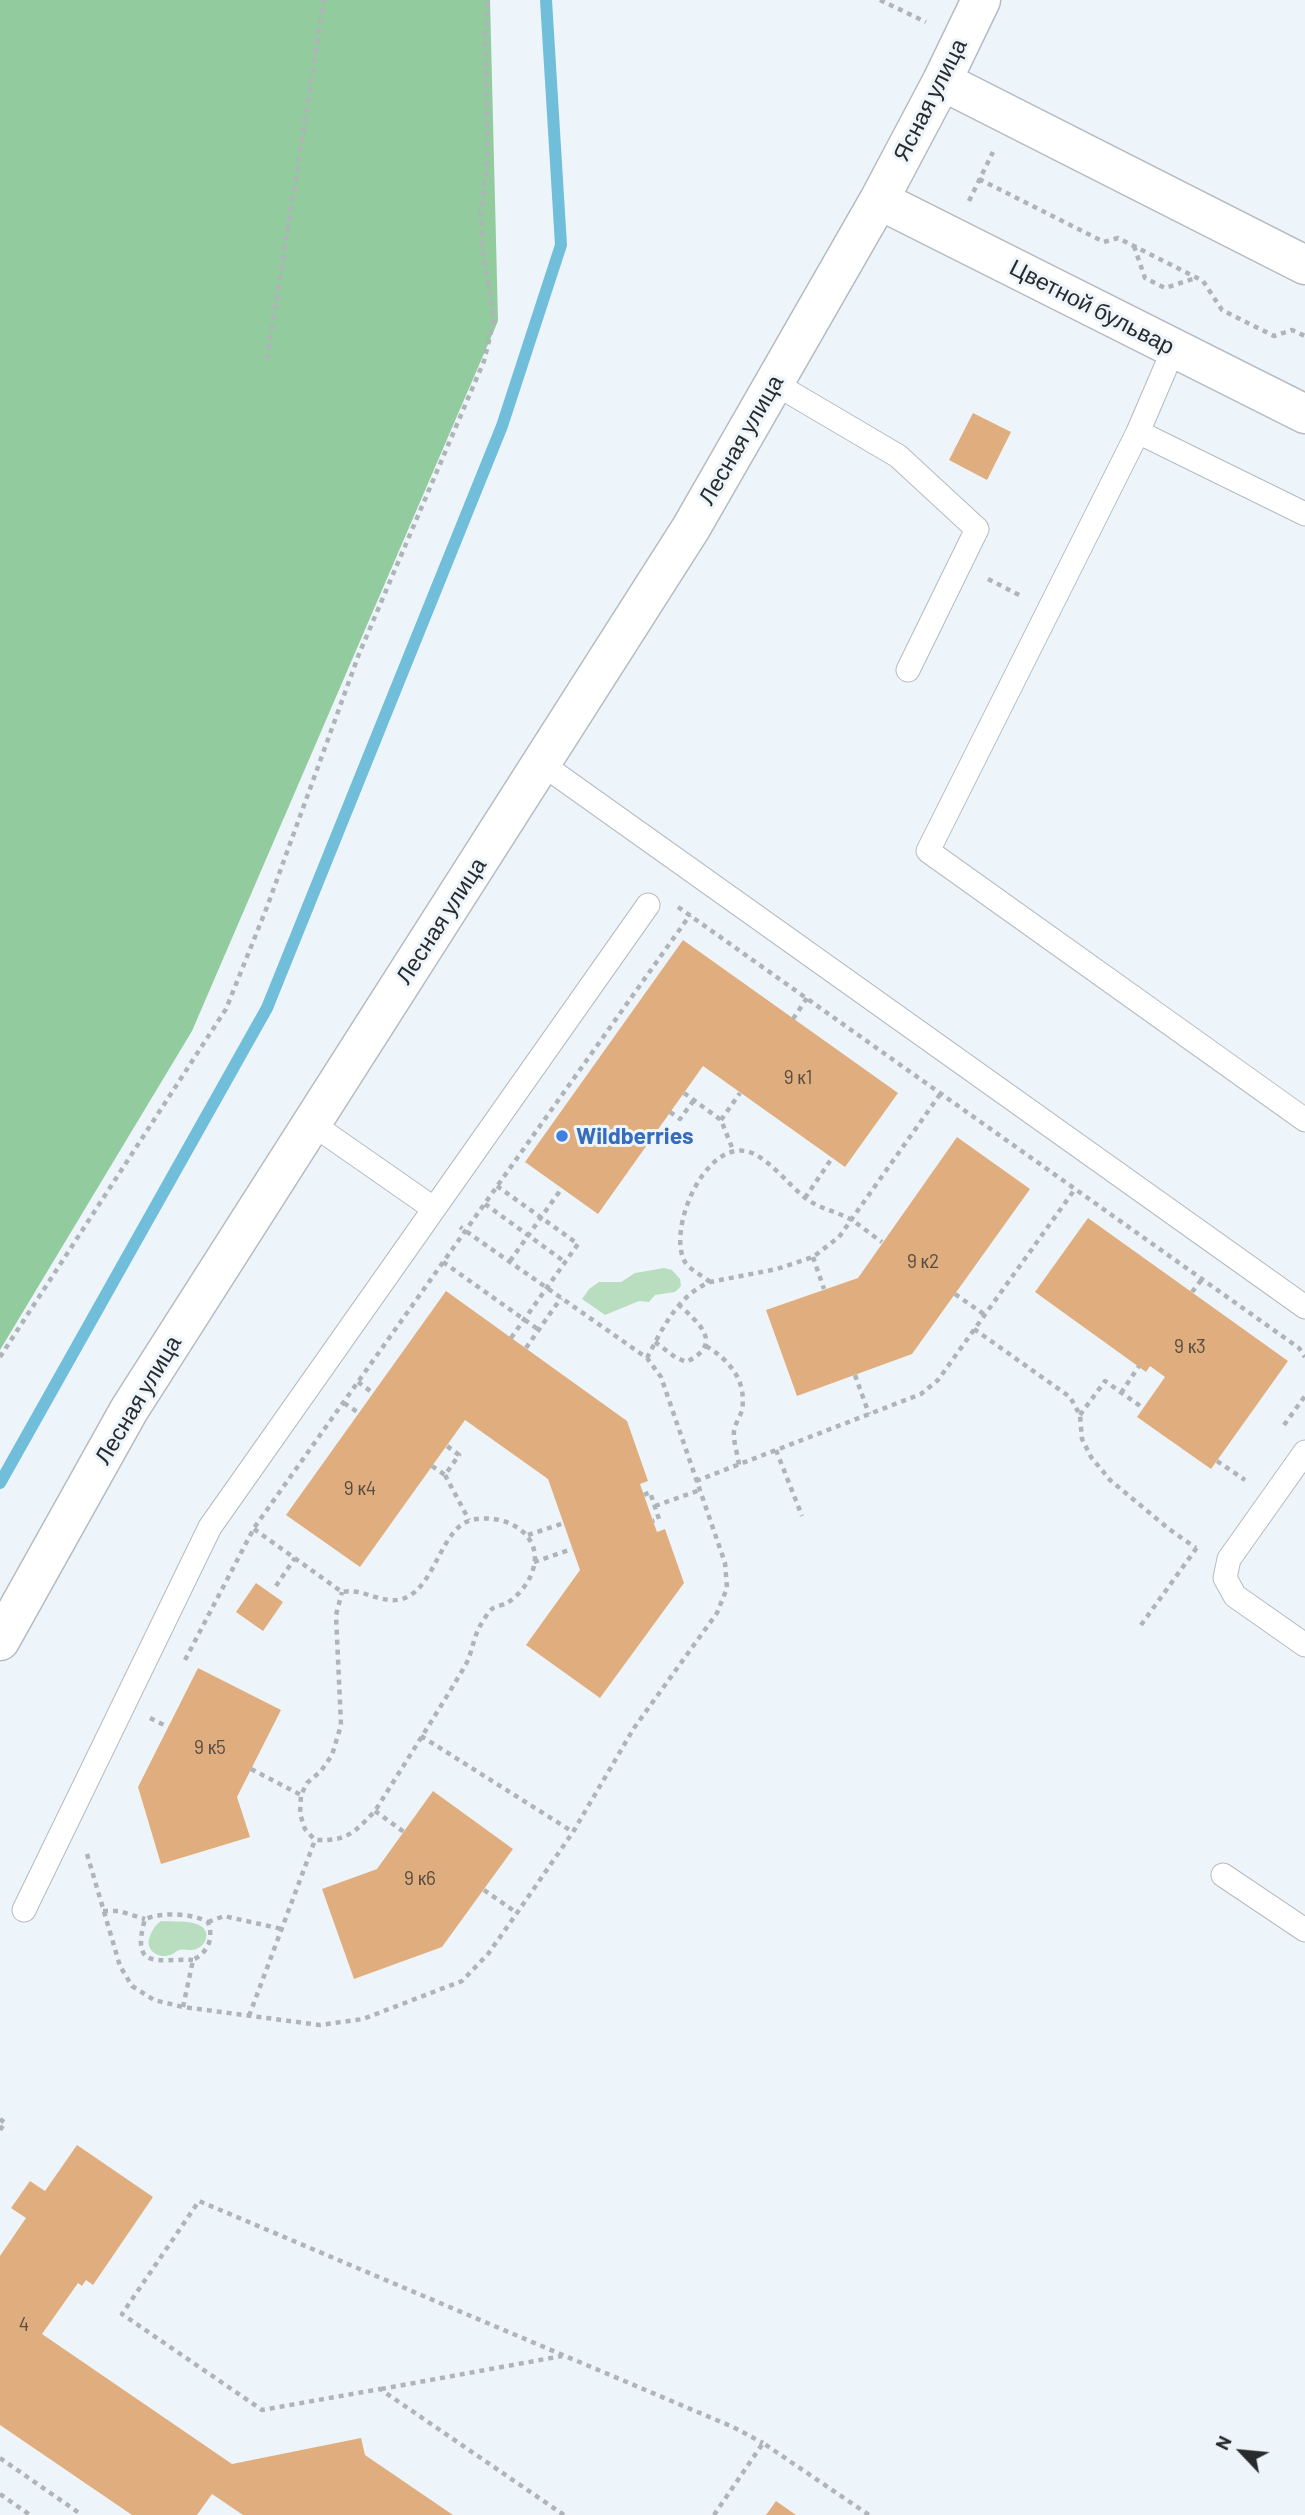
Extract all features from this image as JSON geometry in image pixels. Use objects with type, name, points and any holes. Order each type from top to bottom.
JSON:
[{"type":"street","name":"Ясная улица","points":[[879,200],[981,0]]},
{"type":"street","points":[[942,81],[1305,265]]},
{"type":"street","name":"Цветной бульвар","points":[[879,200],[1305,414]]},
{"type":"street","name":"Лесная улица","points":[[0,1641],[129,1410],[691,528],[879,200]]},
{"type":"lane","points":[[1174,348],[1138,432],[928,851],[1305,1119]]},
{"type":"lane","points":[[774,383],[898,456],[977,528],[908,670]]},
{"type":"lane","points":[[1138,432],[1305,514]]},
{"type":"lane","points":[[542,764],[1305,1307]]},
{"type":"lane","points":[[24,1910],[210,1527],[648,905]]},
{"type":"lane","points":[[311,1123],[433,1208]]},
{"type":"lane","points":[[1305,1452],[1229,1559],[1225,1578],[1235,1595],[1305,1645]]},
{"type":"lane","points":[[1223,1875],[1305,1930]]},
{"type":"path","points":[[267,359],[324,0]]},
{"type":"path","points":[[0,1357],[226,1009],[267,907],[359,654],[484,361],[494,320],[482,246],[481,212],[488,154],[485,36],[488,0]]},
{"type":"path","points":[[965,208],[996,145]]},
{"type":"path","points":[[979,179],[1104,242],[1118,238],[1198,278],[1203,281],[1222,310],[1274,336],[1292,330],[1305,336]]},
{"type":"path","points":[[1133,246],[1144,278],[1166,289],[1198,278]]},
{"type":"path","points":[[959,564],[1048,610]]},
{"type":"path","points":[[648,905],[657,892],[1299,1348],[1305,1357]]},
{"type":"path","points":[[178,1672],[254,1528],[690,915]]},
{"type":"path","points":[[793,1019],[807,998]]},
{"type":"path","points":[[604,1036],[611,1041]]},
{"type":"path","points":[[590,1055],[597,1060]]},
{"type":"path","points":[[684,1093],[721,1120],[733,1150]]},
{"type":"path","points":[[721,1120],[740,1093]]},
{"type":"path","points":[[647,1358],[660,1331],[679,1305],[700,1286],[777,1269],[813,1257],[839,1237],[941,1093]]},
{"type":"path","points":[[670,1112],[680,1119],[694,1100]]},
{"type":"path","points":[[710,1282],[686,1264],[681,1253],[681,1232],[690,1197],[702,1174],[718,1157],[733,1150],[748,1151],[761,1158],[805,1198],[821,1208],[851,1220],[883,1242]]},
{"type":"path","points":[[805,1198],[832,1158]]},
{"type":"path","points":[[497,1186],[578,1244],[511,1338]]},
{"type":"path","points":[[509,1262],[562,1188]]},
{"type":"path","points":[[696,1481],[921,1394],[939,1380],[1075,1189]]},
{"type":"path","points":[[485,1204],[565,1262]]},
{"type":"path","points":[[73,1808],[120,1966],[132,1986],[154,2000],[183,2007],[320,2025],[363,2019],[461,1981],[488,1954],[573,1832],[634,1728],[717,1613],[727,1588],[724,1563],[661,1377],[647,1358],[433,1208]]},
{"type":"path","points":[[813,1257],[824,1289]]},
{"type":"path","points":[[443,1262],[539,1330]]},
{"type":"path","points":[[1192,1292],[1202,1279]]},
{"type":"path","points":[[955,1294],[985,1315]]},
{"type":"path","points":[[526,1348],[561,1298]]},
{"type":"path","points":[[655,1342],[686,1362],[698,1357],[706,1346],[706,1335],[700,1324],[679,1305]]},
{"type":"path","points":[[974,1329],[1070,1397],[1080,1415],[1082,1439],[1091,1457],[1110,1480],[1196,1548]]},
{"type":"path","points":[[706,1346],[722,1356],[735,1370],[741,1387],[742,1409],[734,1432],[739,1465]]},
{"type":"path","points":[[1121,1392],[1139,1366]]},
{"type":"path","points":[[855,1375],[869,1414]]},
{"type":"path","points":[[1080,1415],[1104,1381],[1143,1408]]},
{"type":"path","points":[[358,1382],[373,1393]]},
{"type":"path","points":[[344,1403],[359,1413]]},
{"type":"path","points":[[445,1475],[459,1455],[447,1446]]},
{"type":"path","points":[[776,1451],[802,1516]]},
{"type":"path","points":[[1217,1461],[1245,1480]]},
{"type":"path","points":[[432,1466],[445,1475],[469,1520]]},
{"type":"path","points":[[655,1506],[700,1490]]},
{"type":"path","points":[[644,1495],[650,1493],[655,1506],[659,1519],[653,1521]]},
{"type":"path","points":[[224,1507],[342,1592]]},
{"type":"path","points":[[491,1518],[513,1524],[528,1535],[533,1547],[532,1573],[522,1590],[509,1602],[492,1609],[478,1629],[467,1663],[375,1811],[359,1828],[337,1841],[315,1840],[305,1829],[300,1814],[301,1795],[307,1783],[321,1771],[332,1755],[341,1725],[337,1615],[342,1592],[353,1589],[387,1600],[407,1597],[422,1587],[453,1533],[469,1520],[491,1518]]},
{"type":"path","points":[[528,1535],[564,1523]]},
{"type":"path","points":[[534,1562],[572,1549]]},
{"type":"path","points":[[276,1586],[295,1558]]},
{"type":"path","points":[[147,1731],[159,1708]]},
{"type":"path","points":[[421,1736],[573,1832]]},
{"type":"path","points":[[251,1769],[301,1795]]},
{"type":"path","points":[[375,1811],[404,1832]]},
{"type":"path","points":[[249,2016],[315,1840]]},
{"type":"path","points":[[484,1889],[517,1913]]},
{"type":"path","points":[[103,1911],[119,1911],[145,1919],[156,1915],[202,1919],[208,1922],[212,1933],[209,1944],[203,1955],[193,1961],[155,1961],[146,1957],[141,1948],[145,1919]]},
{"type":"path","points":[[208,1922],[224,1916],[282,1929]]},
{"type":"path","points":[[183,2007],[193,1961]]},
{"type":"path","points":[[0,2119],[5,2123],[0,2130]]},
{"type":"path","points":[[564,2355],[262,2410],[122,2314],[199,2201],[564,2355],[733,2427],[764,2443],[869,2515]]},
{"type":"path","points":[[380,2389],[564,2515]]},
{"type":"path","points":[[714,2515],[764,2443]]},
{"type":"path","points":[[0,2458],[82,2515]]},
{"type":"path","points":[[0,2494],[30,2515]]},
{"type":"green space","points":[[0,0],[490,0],[498,321],[192,1031],[0,1350]]},
{"type":"green space","points":[[664,1268],[672,1270],[680,1279],[681,1286],[675,1292],[655,1295],[649,1302],[639,1301],[605,1315],[582,1299],[589,1289],[599,1282],[621,1282],[635,1273]]},
{"type":"green space","points":[[161,1921],[195,1923],[206,1932],[205,1940],[195,1950],[179,1950],[171,1955],[158,1955],[149,1947],[149,1939]]},
{"type":"building","points":[[973,413],[1011,432],[987,480],[949,460]]},
{"type":"building","points":[[683,940],[898,1093],[845,1167],[703,1066],[598,1214],[525,1162]]},
{"type":"building","points":[[957,1137],[1030,1189],[912,1354],[797,1396],[766,1310],[858,1278]]},
{"type":"building","points":[[1088,1218],[1288,1361],[1211,1469],[1137,1417],[1165,1377],[1150,1366],[1146,1372],[1035,1292]]},
{"type":"building","points":[[446,1291],[627,1421],[648,1481],[640,1484],[653,1521],[657,1532],[665,1529],[684,1583],[600,1698],[526,1645],[580,1570],[548,1479],[465,1420],[360,1567],[286,1515]]},
{"type":"building","points":[[256,1583],[283,1602],[263,1631],[236,1612]]},
{"type":"building","points":[[198,1668],[281,1710],[237,1797],[250,1837],[161,1864],[138,1787]]},
{"type":"building","points":[[433,1791],[513,1849],[442,1947],[354,1979],[322,1889],[377,1869]]},
{"type":"building","points":[[77,2145],[153,2197],[93,2285],[86,2280],[82,2286],[78,2283],[42,2334],[232,2464],[361,2438],[365,2455],[453,2515],[243,2515],[212,2494],[197,2515],[132,2515],[0,2425],[0,2256],[26,2218],[11,2208],[30,2181],[45,2191]]},
{"type":"building","points":[[776,2501],[796,2515],[766,2515]]},
{"type":"waterway","points":[[0,1483],[267,1008],[502,426],[561,245],[546,0]]},
{"type":"place","name":"Wildberries","points":[[562,1136]]}]
